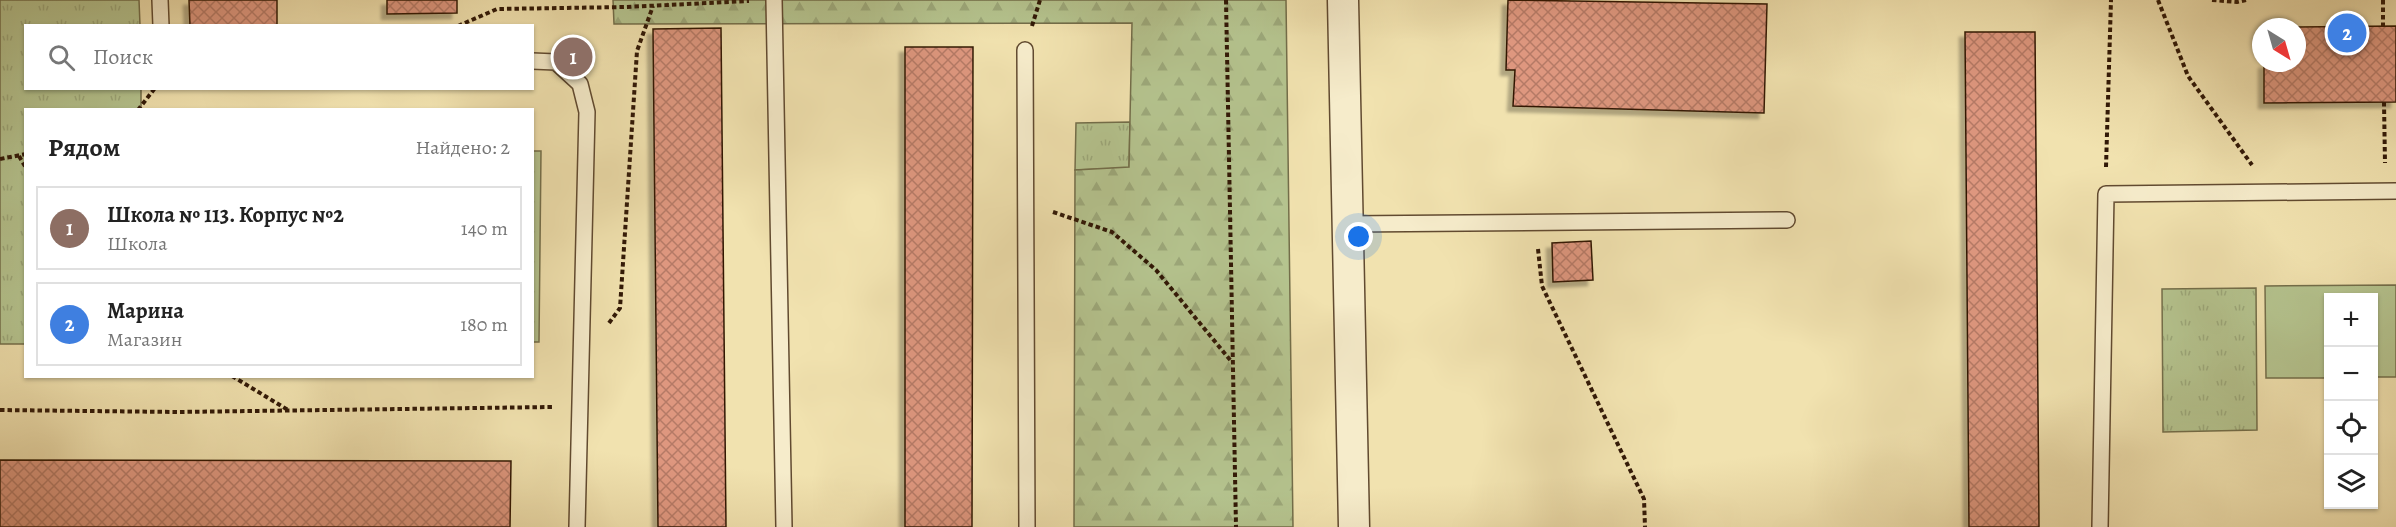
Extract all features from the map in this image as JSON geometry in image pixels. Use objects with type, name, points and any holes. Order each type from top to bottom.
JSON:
[{"type":"street","points":[[1343,0],[1354,527]]},
{"type":"lane","points":[[160,0],[161,24]]},
{"type":"lane","points":[[774,0],[784,527]]},
{"type":"lane","points":[[1025,50],[1027,527]]},
{"type":"lane","points":[[534,61],[556,62],[580,84],[587,112],[577,527]]},
{"type":"lane","points":[[2100,527],[2106,194],[2391,191]]},
{"type":"lane","points":[[1348,224],[1787,220]]},
{"type":"path","points":[[463,24],[497,9],[653,6],[759,0]]},
{"type":"path","points":[[1226,0],[1236,527]]},
{"type":"path","points":[[2106,194],[2111,0]]},
{"type":"path","points":[[2158,0],[2188,76],[2271,193]]},
{"type":"path","points":[[2212,0],[2236,2],[2246,0]]},
{"type":"path","points":[[2383,0],[2383,26]]},
{"type":"path","points":[[581,360],[620,309],[637,51],[653,6]]},
{"type":"path","points":[[139,108],[153,90]]},
{"type":"path","points":[[2384,102],[2391,191]]},
{"type":"path","points":[[0,159],[24,155]]},
{"type":"path","points":[[19,156],[24,165]]},
{"type":"path","points":[[1050,210],[1112,232],[1156,270],[1232,362]]},
{"type":"path","points":[[1534,222],[1542,286],[1644,499],[1645,527]]},
{"type":"path","points":[[235,378],[290,411]]},
{"type":"path","points":[[0,410],[290,411],[580,406]]},
{"type":"green space","points":[[0,0],[139,0],[140,24],[24,24],[24,90],[141,90],[141,108],[24,108],[24,344],[0,344]]},
{"type":"green space","points":[[613,0],[1286,0],[1293,527],[1074,527],[1075,170],[1129,167],[1132,23],[614,24]]},
{"type":"green space","points":[[1130,122],[1129,168],[1075,170],[1076,123]]},
{"type":"green space","points":[[534,151],[541,151],[539,342],[534,342]]},
{"type":"green space","points":[[2396,285],[2396,377],[2378,377],[2378,293],[2324,293],[2324,378],[2266,378],[2265,286]]},
{"type":"green space","points":[[2256,288],[2257,430],[2163,432],[2162,289]]},
{"type":"building","points":[[189,0],[277,0],[277,24],[190,24]]},
{"type":"building","points":[[387,0],[457,0],[457,13],[387,14]]},
{"type":"building","points":[[1508,0],[1767,4],[1764,113],[1513,106],[1515,70],[1506,70]]},
{"type":"building","points":[[2396,26],[2396,102],[2264,103],[2264,72],[2306,72],[2306,27]]},
{"type":"building","points":[[721,28],[726,527],[658,527],[653,29]]},
{"type":"building","points":[[1965,32],[2035,32],[2039,527],[1969,527]]},
{"type":"building","points":[[905,47],[973,47],[972,527],[905,527]]},
{"type":"building","points":[[1591,241],[1593,280],[1553,282],[1552,243]]},
{"type":"building","points":[[0,460],[511,461],[510,527],[0,527]]},
{"type":"place","name":"Марина","points":[[2347,33]]},
{"type":"place","name":"Школа № 113. Корпус №2","points":[[573,57]]}]
